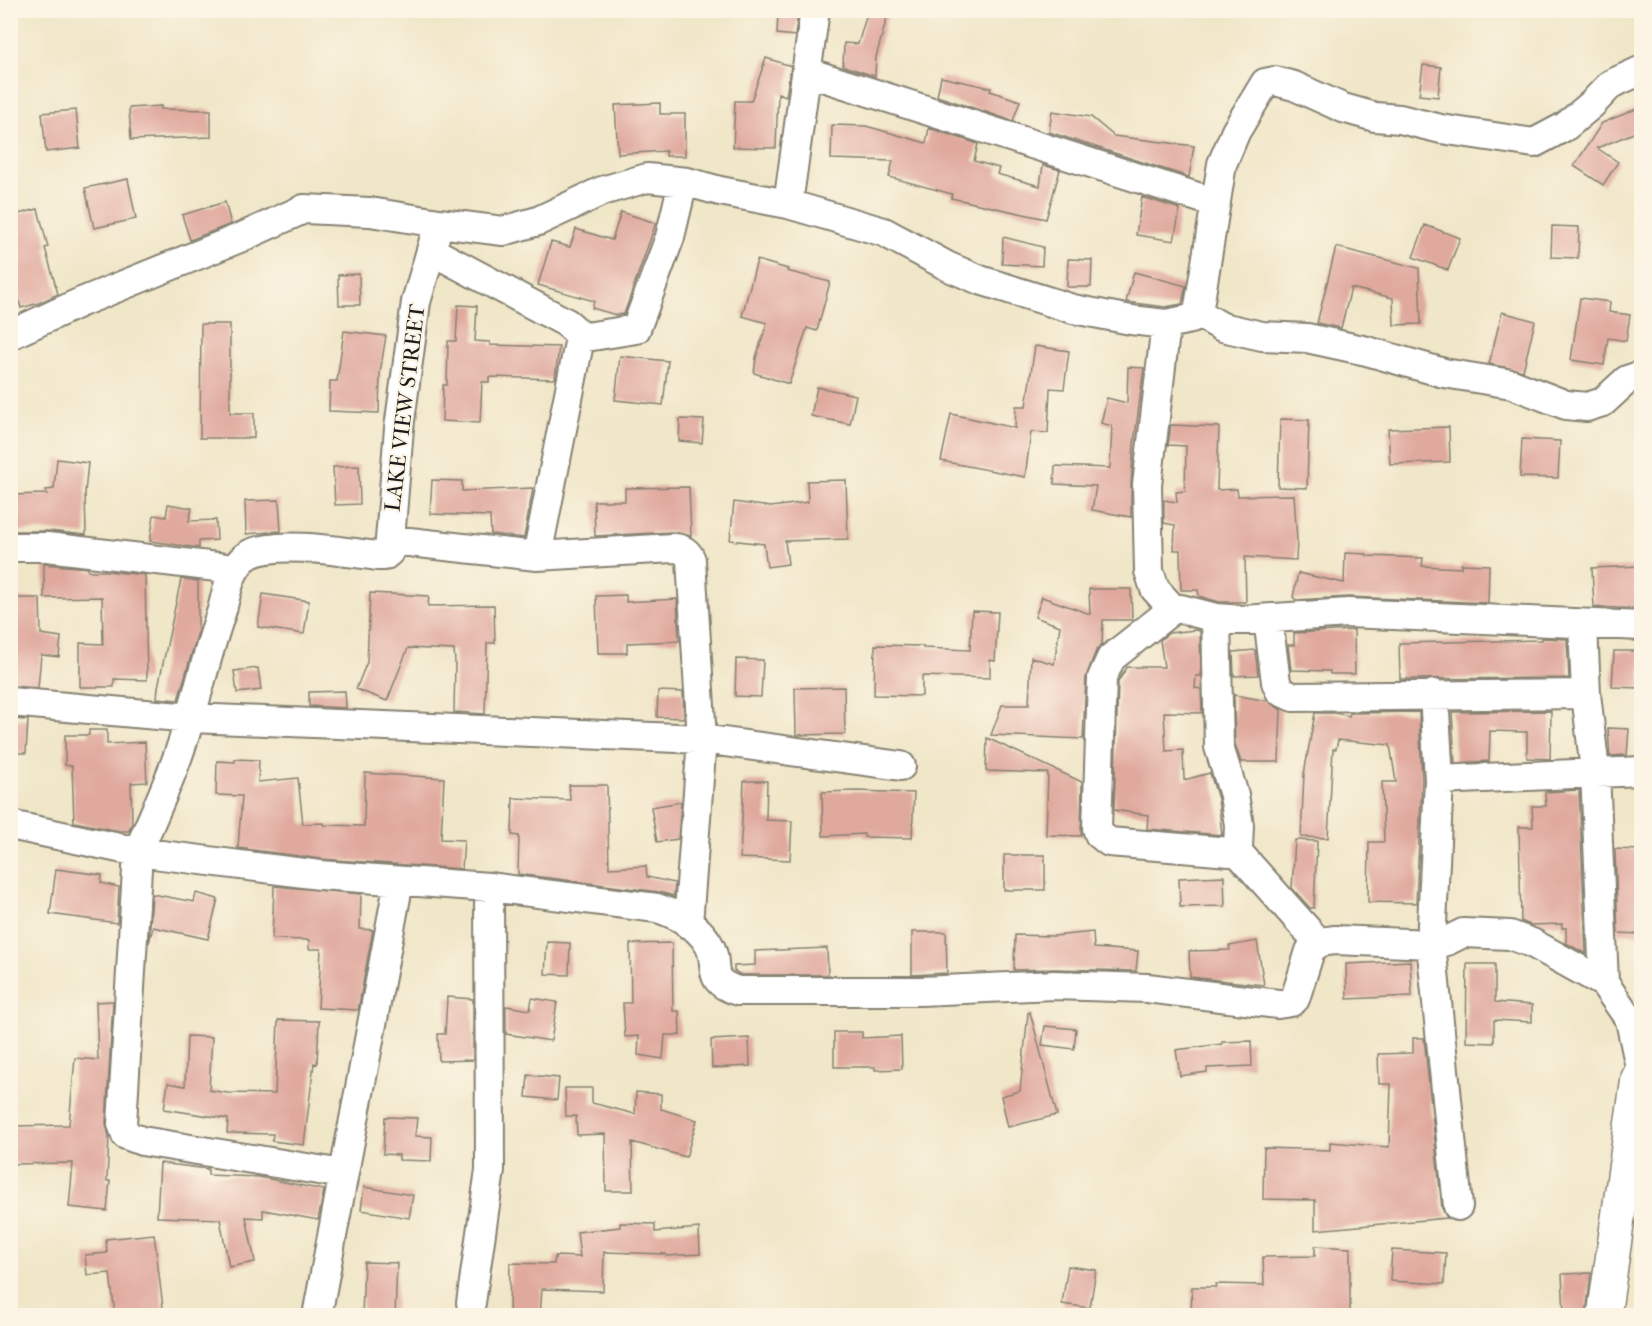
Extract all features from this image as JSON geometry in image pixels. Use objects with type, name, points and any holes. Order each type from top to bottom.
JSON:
[{"type":"street","points":[[788,204],[815,10]]},
{"type":"street","points":[[10,335],[79,303],[242,237],[304,209],[370,212],[439,224],[503,231],[538,221],[602,191],[647,178],[683,182],[788,204],[884,232],[980,280],[1073,309],[1166,324],[1191,319],[1198,313],[1222,164],[1236,131],[1265,83],[1275,81],[1294,86],[1343,108],[1375,117],[1400,119],[1441,129],[1534,143],[1566,126],[1611,84],[1641,70]]},
{"type":"street","points":[[807,72],[1216,203]]},
{"type":"street","points":[[580,338],[636,329],[670,237],[683,182]]},
{"type":"street","name":"LAKE VIEW STREET","points":[[234,569],[250,554],[273,549],[302,548],[384,556],[389,552],[399,428],[416,303],[439,224]]},
{"type":"street","points":[[432,251],[567,323],[580,338],[537,556]]},
{"type":"street","points":[[1198,313],[1222,327],[1262,336],[1307,338],[1367,351],[1444,373],[1512,384],[1566,405],[1587,407],[1603,402],[1627,380],[1641,375]]},
{"type":"street","points":[[1166,324],[1148,485],[1149,572],[1155,590],[1173,609]]},
{"type":"street","points":[[391,540],[537,556],[673,548],[688,553],[691,560],[702,739],[688,924]]},
{"type":"street","points":[[10,547],[47,547],[234,569],[210,645],[191,718],[138,852],[122,1124],[126,1135],[142,1142],[343,1174]]},
{"type":"street","points":[[1236,850],[1230,852],[1109,842],[1098,831],[1102,678],[1111,658],[1173,609],[1216,618],[1243,620],[1348,613],[1641,626]]},
{"type":"street","points":[[1216,618],[1219,747],[1234,795],[1239,825],[1236,850]]},
{"type":"street","points":[[1268,619],[1275,682],[1280,691],[1293,697],[1586,694]]},
{"type":"street","points":[[1583,625],[1586,694],[1595,771],[1604,983]]},
{"type":"street","points":[[1434,694],[1439,780],[1431,944],[1458,1206]]},
{"type":"street","points":[[10,702],[191,718],[702,739],[901,766]]},
{"type":"street","points":[[1439,780],[1595,771],[1641,771]]},
{"type":"street","points":[[10,825],[138,852],[320,875],[489,887],[657,908],[700,933],[712,952],[714,973],[718,981],[738,991],[921,991],[1054,985],[1147,988],[1278,1004],[1295,999],[1310,951],[1319,943],[1335,940],[1431,944],[1447,941],[1463,933],[1510,935],[1532,944],[1604,983],[1630,1020],[1641,1072],[1638,1078],[1604,1316]]},
{"type":"street","points":[[1236,850],[1319,943]]},
{"type":"street","points":[[317,1316],[399,881]]},
{"type":"street","points":[[471,1303],[490,1170],[489,887]]},
{"type":"building","points":[[868,10],[889,10],[876,57],[875,76],[843,66],[844,43],[858,44]]},
{"type":"building","points":[[778,12],[798,14],[795,36],[777,34]]},
{"type":"building","points":[[766,58],[791,66],[786,96],[778,93],[776,148],[733,147],[735,101],[751,101]]},
{"type":"building","points":[[1423,65],[1441,67],[1438,97],[1419,95]]},
{"type":"building","points":[[941,77],[991,88],[990,91],[1020,101],[1013,121],[937,96]]},
{"type":"building","points":[[660,103],[660,114],[685,114],[685,156],[666,156],[666,151],[618,154],[615,105]]},
{"type":"building","points":[[161,106],[161,109],[211,110],[211,137],[131,140],[129,108]]},
{"type":"building","points":[[1641,107],[1641,130],[1597,148],[1618,162],[1603,185],[1574,166],[1602,123]]},
{"type":"building","points":[[76,110],[80,148],[46,152],[42,113]]},
{"type":"building","points":[[1052,111],[1091,117],[1114,136],[1194,146],[1189,177],[1049,132]]},
{"type":"building","points":[[832,125],[866,126],[926,143],[929,128],[978,144],[974,161],[999,168],[997,174],[1040,186],[1043,165],[1060,170],[1046,219],[951,198],[952,194],[889,177],[893,161],[831,159]]},
{"type":"building","points":[[128,179],[136,219],[94,228],[85,188]]},
{"type":"building","points":[[1142,197],[1180,209],[1174,241],[1136,235]]},
{"type":"building","points":[[225,202],[231,224],[190,240],[182,215]]},
{"type":"building","points":[[38,209],[48,247],[45,248],[58,294],[21,308],[10,272],[10,216]]},
{"type":"building","points":[[621,212],[656,223],[624,314],[616,315],[592,308],[594,301],[538,285],[551,242],[570,247],[576,229],[612,240]]},
{"type":"building","points":[[1425,225],[1460,238],[1448,270],[1413,257]]},
{"type":"building","points":[[1552,226],[1579,227],[1578,258],[1551,257]]},
{"type":"building","points":[[1003,237],[1043,247],[1042,266],[1002,264]]},
{"type":"building","points":[[1336,247],[1419,268],[1421,324],[1394,325],[1393,298],[1351,288],[1341,328],[1317,323]]},
{"type":"building","points":[[1068,259],[1092,260],[1091,287],[1067,287]]},
{"type":"building","points":[[757,260],[788,269],[787,271],[830,282],[817,331],[807,328],[789,384],[754,373],[756,358],[767,323],[742,316]]},
{"type":"building","points":[[1134,272],[1186,286],[1182,304],[1165,307],[1126,302]]},
{"type":"building","points":[[359,274],[360,305],[339,305],[338,275]]},
{"type":"building","points":[[1580,298],[1610,302],[1609,312],[1630,315],[1626,341],[1608,338],[1604,365],[1571,360]]},
{"type":"building","points":[[458,305],[477,306],[475,341],[490,342],[490,345],[559,347],[555,379],[489,377],[489,382],[482,382],[480,423],[442,421],[443,385],[447,385],[448,341],[456,341]]},
{"type":"building","points":[[1502,312],[1535,321],[1523,371],[1489,364]]},
{"type":"building","points":[[201,324],[230,324],[230,413],[254,413],[254,438],[200,438]]},
{"type":"building","points":[[344,331],[386,336],[380,373],[379,413],[329,411],[330,381],[337,381]]},
{"type":"building","points":[[1035,346],[1069,351],[1064,389],[1050,388],[1048,433],[1031,432],[1025,477],[941,461],[951,414],[1015,428],[1016,406],[1026,406]]},
{"type":"building","points":[[620,356],[668,361],[663,405],[615,400]]},
{"type":"building","points":[[1128,367],[1144,368],[1134,444],[1131,517],[1092,510],[1096,486],[1054,484],[1055,466],[1110,468],[1112,426],[1101,423],[1107,398],[1127,403]]},
{"type":"building","points":[[817,387],[856,395],[850,424],[811,416]]},
{"type":"building","points":[[680,419],[704,420],[702,443],[679,441]]},
{"type":"building","points":[[1280,419],[1309,420],[1307,488],[1278,487]]},
{"type":"building","points":[[1171,425],[1219,427],[1217,490],[1237,489],[1238,496],[1294,495],[1296,560],[1245,557],[1246,602],[1219,602],[1199,596],[1198,590],[1181,590],[1180,550],[1174,550],[1175,525],[1164,523],[1164,500],[1177,502],[1176,492],[1185,491],[1186,446],[1168,445]]},
{"type":"building","points":[[1449,427],[1450,462],[1390,464],[1388,429]]},
{"type":"building","points":[[1522,439],[1560,441],[1558,478],[1520,477]]},
{"type":"building","points":[[57,459],[88,463],[85,492],[86,535],[49,531],[10,531],[10,495],[47,494],[46,490],[54,489]]},
{"type":"building","points":[[359,466],[360,504],[335,505],[333,467]]},
{"type":"building","points":[[432,480],[462,481],[462,491],[533,488],[524,538],[491,534],[490,516],[430,514]]},
{"type":"building","points":[[846,480],[848,539],[785,541],[788,564],[767,567],[764,544],[730,540],[734,502],[771,507],[808,502],[807,481]]},
{"type":"building","points":[[689,487],[691,536],[672,532],[595,536],[594,501],[625,501],[625,488]]},
{"type":"building","points":[[279,500],[281,531],[246,534],[245,501]]},
{"type":"building","points":[[168,504],[192,508],[189,521],[216,520],[217,540],[199,541],[199,548],[150,541],[154,515],[166,517]]},
{"type":"building","points":[[1345,553],[1423,558],[1422,566],[1461,568],[1461,564],[1489,565],[1488,603],[1349,597],[1296,600],[1293,597],[1298,573],[1344,583]]},
{"type":"building","points":[[44,564],[88,568],[88,571],[145,575],[147,680],[114,679],[114,687],[80,687],[80,643],[103,644],[102,597],[44,598]]},
{"type":"building","points":[[1641,566],[1641,609],[1594,607],[1592,568]]},
{"type":"building","points":[[181,579],[198,581],[198,632],[178,700],[157,698],[158,687]]},
{"type":"building","points":[[1089,589],[1131,589],[1132,620],[1103,620],[1102,644],[1096,651],[1086,677],[1083,739],[991,735],[1002,705],[1029,705],[1031,657],[1054,664],[1060,626],[1035,617],[1042,597],[1090,614]]},
{"type":"building","points":[[370,593],[429,596],[428,606],[494,605],[495,643],[487,643],[485,714],[454,712],[454,650],[408,648],[387,701],[356,689],[367,662]]},
{"type":"building","points":[[263,594],[309,601],[304,634],[258,627]]},
{"type":"building","points":[[626,595],[626,602],[677,599],[679,641],[627,643],[627,653],[598,653],[596,596]]},
{"type":"building","points":[[13,598],[40,598],[41,634],[61,637],[59,657],[41,655],[38,688],[10,686],[10,646],[14,646]]},
{"type":"building","points":[[972,611],[998,612],[995,661],[990,660],[990,678],[922,676],[922,696],[874,695],[875,645],[970,650]]},
{"type":"building","points":[[1354,630],[1355,674],[1291,670],[1288,645],[1294,645],[1294,633]]},
{"type":"building","points":[[1200,631],[1201,676],[1196,676],[1195,688],[1201,689],[1202,713],[1164,712],[1166,751],[1183,750],[1184,780],[1210,773],[1218,799],[1222,835],[1147,829],[1148,815],[1114,810],[1118,682],[1127,667],[1164,667],[1160,640],[1169,633]]},
{"type":"building","points":[[1542,638],[1567,639],[1569,678],[1400,679],[1399,643],[1542,640]]},
{"type":"building","points":[[1255,650],[1258,675],[1234,676],[1233,652]]},
{"type":"building","points":[[1614,651],[1641,651],[1641,688],[1612,687]]},
{"type":"building","points":[[736,659],[763,660],[761,697],[735,696]]},
{"type":"building","points":[[258,668],[261,690],[237,693],[234,671]]},
{"type":"building","points":[[844,687],[845,734],[796,735],[795,688]]},
{"type":"building","points":[[345,691],[346,708],[309,706],[309,692]]},
{"type":"building","points":[[658,691],[683,692],[684,718],[657,717]]},
{"type":"building","points":[[1234,695],[1268,701],[1281,710],[1279,762],[1241,762],[1235,744]]},
{"type":"building","points":[[1551,711],[1550,759],[1527,758],[1527,732],[1490,731],[1489,761],[1455,763],[1452,712]]},
{"type":"building","points":[[1419,712],[1422,780],[1416,903],[1368,902],[1369,842],[1384,842],[1382,782],[1396,782],[1390,745],[1338,740],[1336,749],[1333,749],[1328,838],[1301,837],[1304,774],[1315,713],[1349,716],[1350,713]]},
{"type":"building","points":[[10,719],[28,720],[26,753],[10,753]]},
{"type":"building","points":[[1608,728],[1629,729],[1627,755],[1610,756]]},
{"type":"building","points":[[89,730],[107,730],[107,744],[145,742],[147,782],[131,783],[132,823],[129,831],[74,822],[72,766],[65,765],[65,735],[89,735]]},
{"type":"building","points":[[987,738],[1082,782],[1081,836],[1046,835],[1048,773],[986,771]]},
{"type":"building","points":[[235,759],[259,760],[258,782],[298,778],[303,824],[364,826],[365,773],[444,778],[441,839],[464,840],[462,869],[322,859],[238,848],[242,796],[216,795],[217,761],[235,762]]},
{"type":"building","points":[[744,781],[767,781],[766,820],[792,821],[790,860],[740,858]]},
{"type":"building","points":[[569,785],[607,785],[609,868],[646,866],[647,877],[675,883],[674,896],[659,892],[518,874],[519,836],[512,835],[513,798],[570,800]]},
{"type":"building","points":[[1579,790],[1586,954],[1566,943],[1566,928],[1562,928],[1562,924],[1530,925],[1521,921],[1519,827],[1533,827],[1532,806],[1546,806],[1545,792]]},
{"type":"building","points":[[822,792],[914,793],[912,838],[864,837],[864,834],[823,836]]},
{"type":"building","points":[[681,802],[678,839],[657,842],[651,807]]},
{"type":"building","points":[[1295,840],[1317,841],[1314,908],[1310,908],[1292,888]]},
{"type":"building","points":[[1615,849],[1641,850],[1641,934],[1618,933]]},
{"type":"building","points":[[1004,855],[1045,855],[1045,890],[1004,890]]},
{"type":"building","points":[[56,869],[102,875],[101,883],[119,887],[117,923],[50,914]]},
{"type":"building","points":[[1224,876],[1225,906],[1180,907],[1179,878]]},
{"type":"building","points":[[274,886],[361,894],[360,929],[373,930],[358,1010],[318,1008],[321,949],[309,949],[309,940],[272,939]]},
{"type":"building","points":[[196,893],[218,899],[208,939],[153,927],[149,943],[152,894],[194,902]]},
{"type":"building","points":[[912,932],[946,932],[947,973],[912,975]]},
{"type":"building","points":[[1093,932],[1094,948],[1138,951],[1136,971],[1014,970],[1015,935],[1054,936]]},
{"type":"building","points":[[1257,941],[1264,985],[1190,977],[1189,951],[1230,950],[1229,946]]},
{"type":"building","points":[[547,942],[570,943],[569,975],[545,974]]},
{"type":"building","points":[[672,943],[673,1011],[679,1011],[680,1035],[665,1035],[663,1059],[638,1055],[639,1036],[625,1037],[623,1003],[631,1003],[630,944]]},
{"type":"building","points":[[827,948],[828,975],[741,975],[734,971],[734,966],[755,965],[755,951]]},
{"type":"building","points":[[1410,961],[1412,996],[1347,999],[1346,964]]},
{"type":"building","points":[[1467,964],[1495,964],[1495,1002],[1532,1005],[1532,1022],[1494,1020],[1494,1043],[1466,1042]]},
{"type":"building","points":[[447,997],[473,999],[473,1060],[439,1061],[438,1034],[445,1034]]},
{"type":"building","points":[[532,998],[557,1002],[551,1041],[506,1034],[506,1006],[530,1010]]},
{"type":"building","points":[[113,1001],[106,1123],[109,1136],[107,1181],[110,1181],[107,1211],[69,1207],[73,1163],[10,1164],[10,1126],[69,1125],[75,1058],[98,1060],[96,1002]]},
{"type":"building","points":[[1030,1012],[1057,1115],[1008,1127],[1001,1096],[1020,1091],[1028,1013]]},
{"type":"building","points":[[278,1020],[319,1021],[317,1064],[314,1063],[304,1145],[272,1141],[273,1134],[227,1133],[228,1119],[164,1109],[168,1083],[185,1086],[187,1036],[212,1037],[209,1090],[228,1093],[275,1094]]},
{"type":"building","points":[[1045,1026],[1076,1029],[1074,1049],[1042,1045]]},
{"type":"building","points":[[834,1032],[862,1032],[862,1038],[901,1036],[902,1069],[834,1067]]},
{"type":"building","points":[[749,1038],[750,1066],[712,1068],[711,1040]]},
{"type":"building","points":[[1413,1038],[1424,1038],[1442,1208],[1447,1218],[1315,1230],[1315,1200],[1263,1199],[1264,1148],[1330,1150],[1330,1142],[1389,1147],[1391,1084],[1379,1084],[1378,1054],[1413,1053]]},
{"type":"building","points":[[1251,1041],[1252,1066],[1207,1068],[1207,1072],[1180,1076],[1176,1050],[1222,1044],[1222,1042]]},
{"type":"building","points":[[528,1075],[559,1078],[557,1100],[526,1097]]},
{"type":"building","points":[[565,1088],[592,1088],[592,1103],[635,1114],[636,1092],[661,1094],[661,1109],[697,1120],[686,1157],[632,1142],[633,1191],[606,1191],[605,1134],[577,1135],[576,1116],[566,1116]]},
{"type":"building","points":[[385,1117],[417,1118],[415,1136],[432,1137],[431,1161],[399,1160],[399,1155],[383,1154]]},
{"type":"building","points":[[160,1163],[208,1169],[208,1175],[259,1177],[324,1190],[318,1220],[263,1210],[263,1218],[246,1217],[255,1262],[229,1267],[220,1219],[157,1217]]},
{"type":"building","points":[[364,1187],[413,1195],[409,1218],[361,1210]]},
{"type":"building","points":[[620,1223],[655,1224],[655,1232],[699,1228],[700,1254],[666,1256],[666,1254],[604,1252],[603,1291],[542,1289],[540,1316],[509,1316],[510,1263],[554,1264],[555,1256],[580,1257],[577,1232],[620,1227]]},
{"type":"building","points":[[154,1234],[164,1316],[115,1316],[110,1273],[87,1275],[85,1255],[107,1253],[106,1239]]},
{"type":"building","points":[[1315,1246],[1350,1248],[1350,1316],[1191,1316],[1192,1287],[1216,1287],[1216,1284],[1264,1285],[1263,1257],[1315,1256]]},
{"type":"building","points":[[1392,1250],[1446,1253],[1444,1284],[1390,1281]]},
{"type":"building","points":[[364,1262],[397,1263],[395,1316],[362,1316]]},
{"type":"building","points":[[1068,1266],[1096,1270],[1090,1308],[1062,1304]]},
{"type":"building","points":[[1591,1273],[1586,1315],[1564,1315],[1562,1274]]}]
